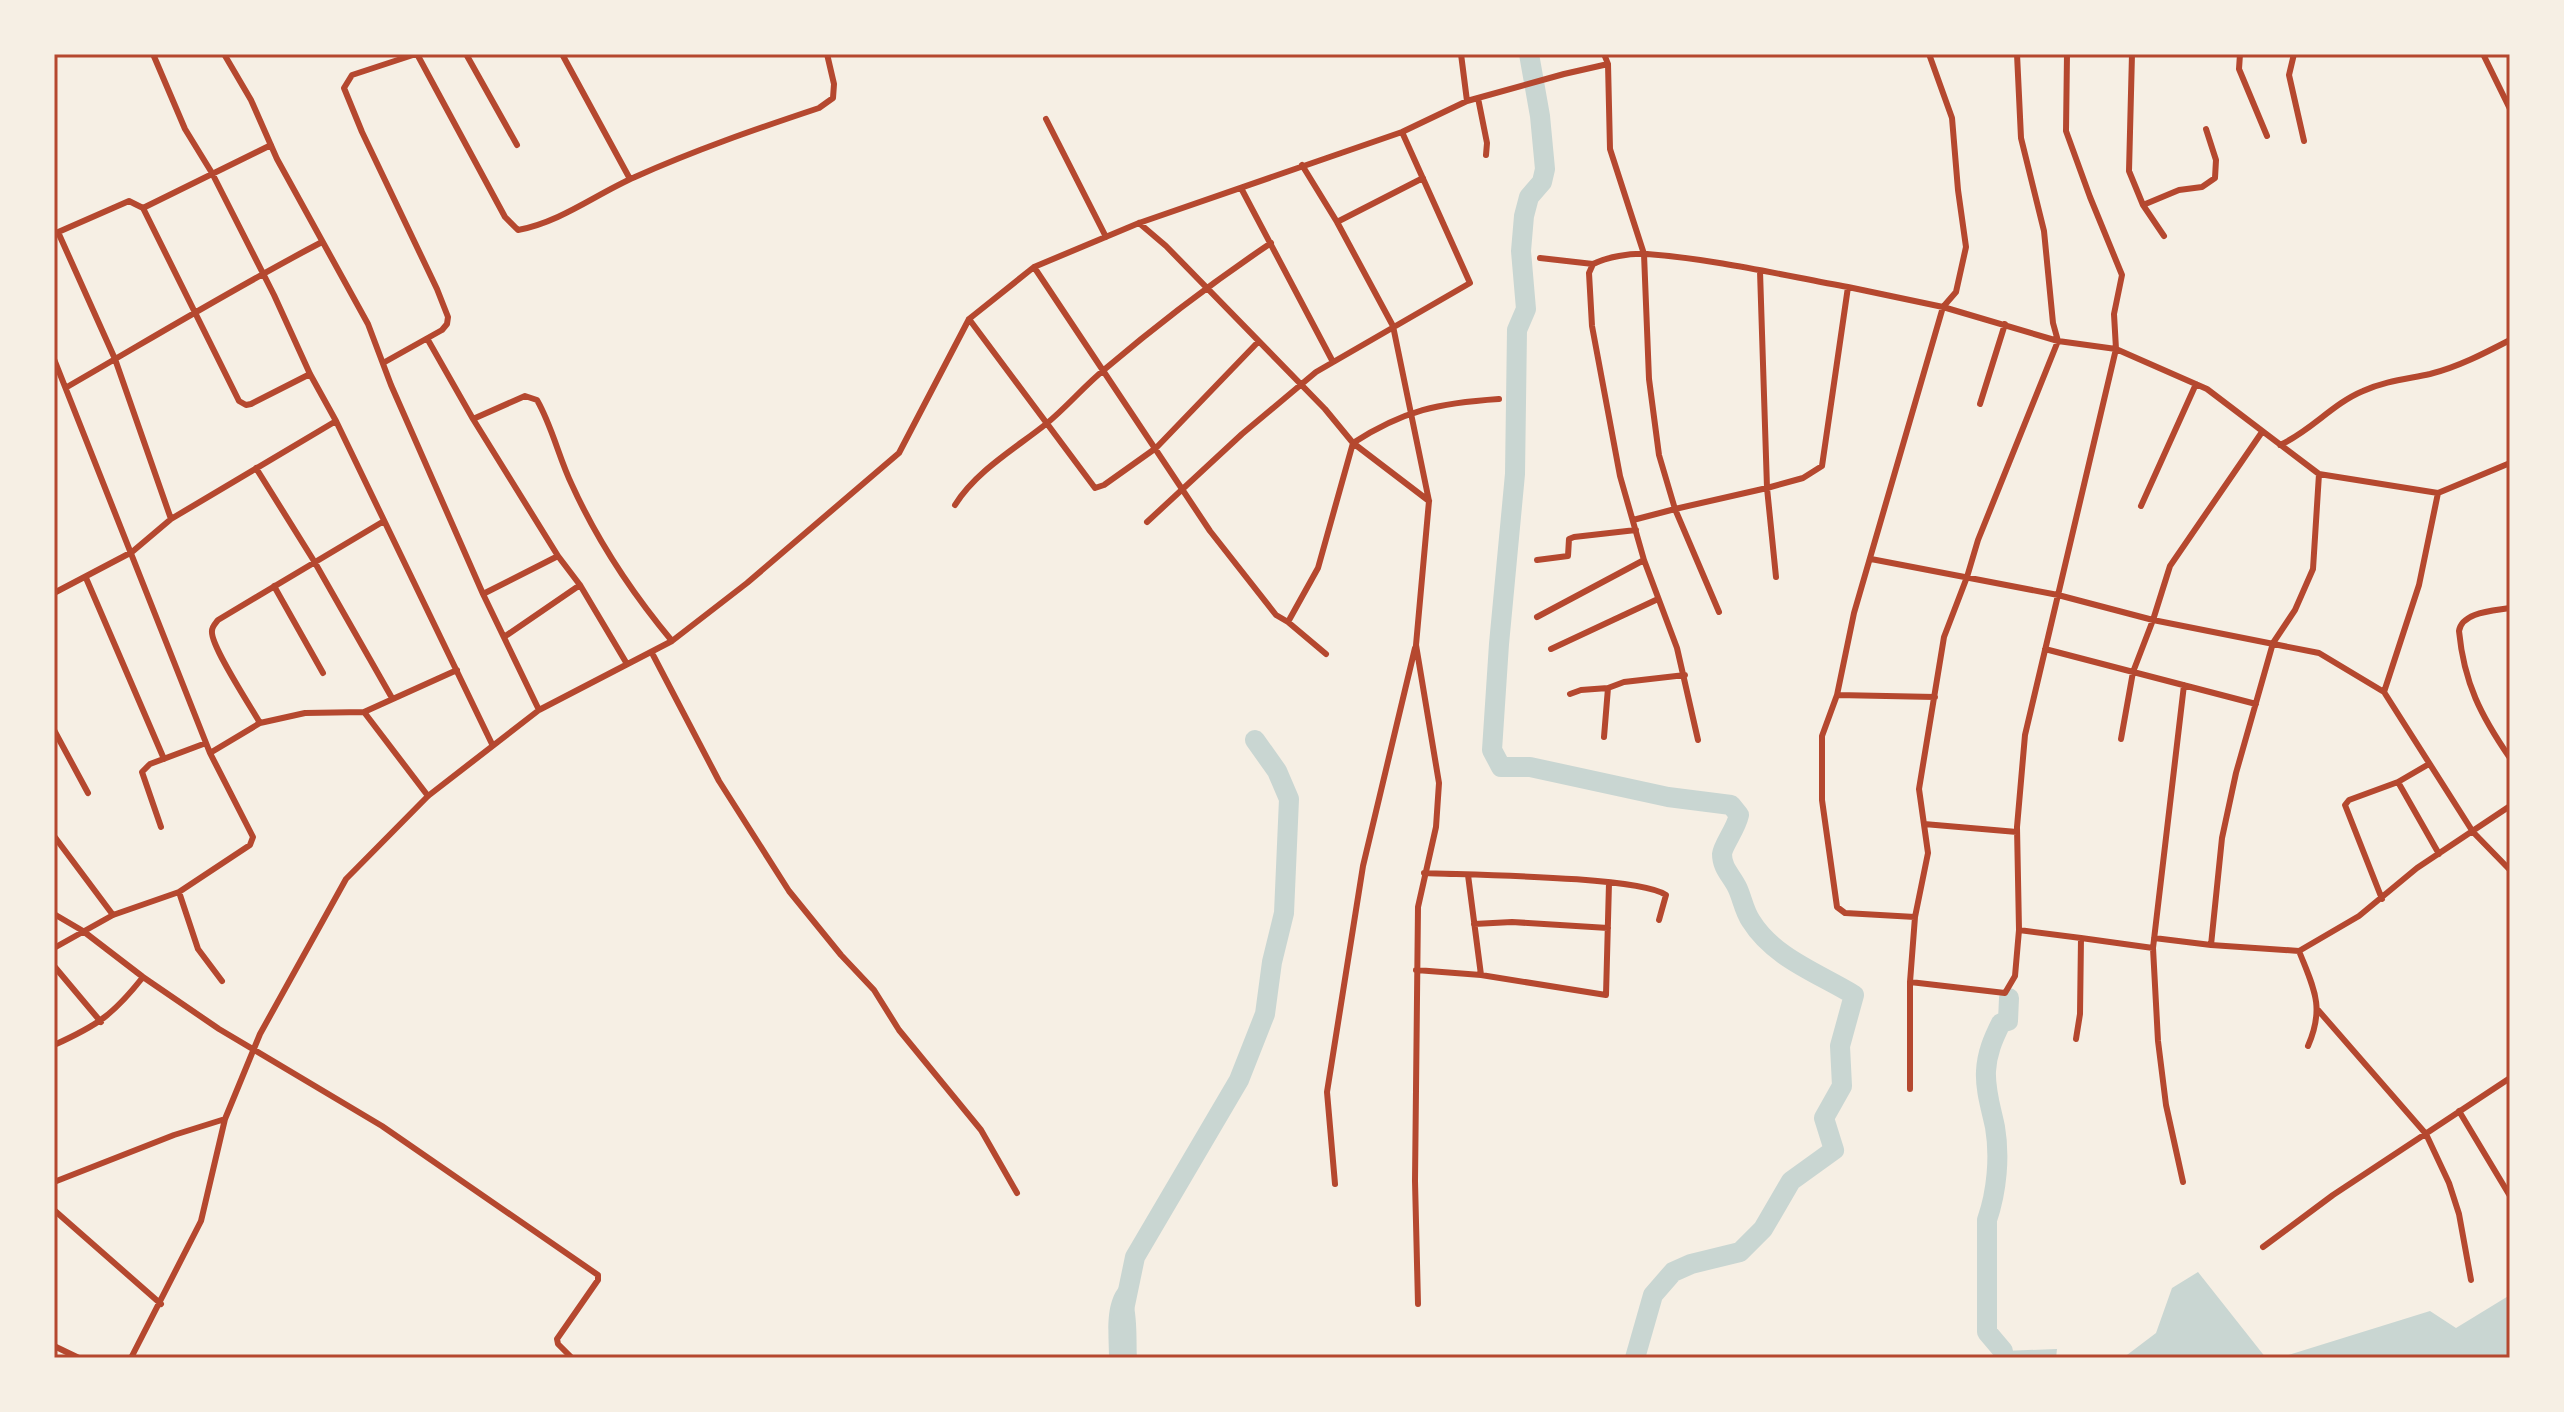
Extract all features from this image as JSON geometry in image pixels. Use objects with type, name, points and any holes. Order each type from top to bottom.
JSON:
[{"type":"street","points":[[153,54],[185,129],[212,173],[336,421],[492,744]]},
{"type":"street","points":[[224,54],[368,324],[391,385],[483,594],[539,710]]},
{"type":"street","points":[[383,363],[428,340],[447,324],[448,317],[344,88],[352,75],[416,54],[505,217],[518,230],[574,209],[630,179],[702,147],[819,108],[833,98],[834,84],[827,54]]},
{"type":"street","points":[[466,54],[517,145]]},
{"type":"street","points":[[562,54],[630,179]]},
{"type":"street","points":[[638,54],[648,54]]},
{"type":"street","points":[[1461,54],[1467,101]]},
{"type":"street","points":[[1604,54],[1608,64],[1610,149],[1644,254],[1649,379],[1657,440],[1675,509],[1719,612]]},
{"type":"street","points":[[1915,917],[1845,913],[1837,907],[1825,832],[1821,767],[1822,736],[1837,695],[1854,613],[1943,307],[1956,292],[1966,247],[1952,118],[1929,54]]},
{"type":"street","points":[[1910,1089],[1910,982],[1915,917],[1928,853],[1919,789],[1944,637],[1978,540],[2058,341],[2053,323],[2044,231],[2021,138],[2017,54]]},
{"type":"street","points":[[1910,982],[2005,993],[2015,976],[2019,930],[2017,832],[2025,735],[2116,349],[2114,314],[2122,275],[2066,131],[2067,54]]},
{"type":"street","points":[[2132,54],[2129,171],[2143,205],[2164,236]]},
{"type":"street","points":[[2240,54],[2239,69],[2267,136]]},
{"type":"street","points":[[2294,54],[2289,75],[2304,141]]},
{"type":"street","points":[[2483,54],[2510,109]]},
{"type":"street","points":[[131,1358],[201,1221],[225,1119],[260,1034],[346,879],[428,796],[492,744],[539,710],[672,641],[747,583],[899,453],[969,319],[1034,267],[1139,223],[1402,132],[1467,101],[1608,64]]},
{"type":"street","points":[[1478,98],[1487,143],[1486,155]]},
{"type":"street","points":[[1046,119],[1106,237]]},
{"type":"street","points":[[2143,205],[2179,190],[2210,183],[2217,172],[2206,129]]},
{"type":"street","points":[[1147,522],[1300,384],[1470,283],[1402,132]]},
{"type":"street","points":[[143,208],[271,145]]},
{"type":"street","points":[[1302,165],[1337,222],[1393,326],[1429,501],[1416,645],[1363,866],[1327,1092],[1335,1184]]},
{"type":"street","points":[[1337,222],[1423,178]]},
{"type":"street","points":[[1241,188],[1333,362]]},
{"type":"street","points":[[171,519],[115,359],[56,233],[129,201],[143,208],[239,401],[246,405],[310,374]]},
{"type":"street","points":[[1139,223],[1300,384],[1353,443],[1429,501]]},
{"type":"street","points":[[67,387],[262,273],[322,242]]},
{"type":"street","points":[[955,505],[961,495],[999,460],[1048,422],[1103,371],[1205,287],[1271,243]]},
{"type":"street","points":[[1540,258],[1593,264],[1603,259],[1644,254],[1760,271],[1943,307],[2058,341],[2116,349],[2207,389],[2319,474],[2438,493],[2510,463]]},
{"type":"street","points":[[1593,264],[1589,273],[1592,326],[1620,476],[1644,560],[1685,675],[1698,740]]},
{"type":"street","points":[[1034,267],[1238,567],[1276,615],[1326,654]]},
{"type":"street","points":[[1760,271],[1767,488],[1776,577]]},
{"type":"street","points":[[1633,520],[1803,478],[1822,466],[1848,287]]},
{"type":"street","points":[[969,319],[1095,488],[1104,485],[1156,448],[1258,342]]},
{"type":"street","points":[[1980,404],[2005,324]]},
{"type":"street","points":[[428,340],[473,419],[627,664]]},
{"type":"street","points":[[2280,445],[2303,433],[2332,409],[2363,391],[2448,368],[2510,340]]},
{"type":"street","points":[[54,359],[210,753],[253,837],[250,845],[179,892],[113,915],[54,948]]},
{"type":"street","points":[[2141,506],[2196,384]]},
{"type":"street","points":[[473,419],[525,396],[537,400],[571,484],[599,540],[640,602],[672,641]]},
{"type":"street","points":[[1288,622],[1318,568],[1353,443],[1411,412],[1499,399]]},
{"type":"street","points":[[54,593],[132,552],[171,519],[336,421]]},
{"type":"street","points":[[2121,739],[2133,672],[2170,566],[2262,432]]},
{"type":"street","points":[[256,468],[314,561],[392,698]]},
{"type":"street","points":[[2211,945],[2222,838],[2256,704],[2273,643],[2295,610],[2313,569],[2319,474]]},
{"type":"street","points":[[2384,692],[2419,585],[2438,493]]},
{"type":"street","points":[[260,723],[216,646],[212,631],[218,620],[384,521]]},
{"type":"street","points":[[1537,560],[1568,556],[1569,539],[1574,537],[1636,530]]},
{"type":"street","points":[[483,594],[558,556]]},
{"type":"street","points":[[1871,559],[2058,595],[2153,620],[2319,653],[2384,692],[2473,832],[2510,870]]},
{"type":"street","points":[[1537,617],[1644,560]]},
{"type":"street","points":[[86,578],[164,759]]},
{"type":"street","points":[[504,637],[580,585]]},
{"type":"street","points":[[274,586],[323,673]]},
{"type":"street","points":[[1551,649],[1658,599]]},
{"type":"street","points":[[2510,608],[2466,618],[2460,624],[2459,631],[2469,685],[2478,708],[2510,758]]},
{"type":"street","points":[[1416,645],[1439,783],[1436,827],[1418,907],[1415,1181],[1418,1304]]},
{"type":"street","points":[[2045,649],[2256,704]]},
{"type":"street","points":[[652,653],[719,781],[789,891],[874,990],[899,1030],[981,1130],[1017,1193]]},
{"type":"street","points":[[210,753],[260,723],[305,713],[364,712],[457,670]]},
{"type":"street","points":[[1570,694],[1624,682],[1685,675]]},
{"type":"street","points":[[2183,1182],[2166,1105],[2158,1041],[2153,948],[2184,685]]},
{"type":"street","points":[[1604,737],[1608,688]]},
{"type":"street","points":[[1837,695],[1935,697]]},
{"type":"street","points":[[364,712],[428,796]]},
{"type":"street","points":[[54,730],[88,793]]},
{"type":"street","points":[[161,827],[142,772],[146,765],[206,743]]},
{"type":"street","points":[[2382,899],[2345,805],[2349,800],[2398,782],[2429,764]]},
{"type":"street","points":[[2398,782],[2439,854]]},
{"type":"street","points":[[2154,938],[2299,951],[2359,916],[2417,868],[2510,806]]},
{"type":"street","points":[[1924,824],[2017,832]]},
{"type":"street","points":[[54,836],[113,915]]},
{"type":"street","points":[[1424,873],[1609,883],[1658,889],[1666,895],[1659,920]]},
{"type":"street","points":[[1468,875],[1481,975]]},
{"type":"street","points":[[1416,970],[1481,975],[1606,995],[1609,883]]},
{"type":"street","points":[[179,892],[198,949],[222,981]]},
{"type":"street","points":[[54,914],[254,1050],[356,1109],[598,1275],[598,1280],[557,1339],[572,1358]]},
{"type":"street","points":[[1474,924],[1512,922],[1608,928]]},
{"type":"street","points":[[2019,930],[2153,948]]},
{"type":"street","points":[[2076,1039],[2080,1014],[2081,938]]},
{"type":"street","points":[[2299,951],[2317,995],[2317,1026],[2308,1046]]},
{"type":"street","points":[[54,966],[101,1022]]},
{"type":"street","points":[[54,1045],[113,1014],[143,977]]},
{"type":"street","points":[[2318,1010],[2426,1134],[2453,1193],[2471,1280]]},
{"type":"street","points":[[2263,1247],[2333,1195],[2510,1078]]},
{"type":"street","points":[[2459,1111],[2510,1196]]},
{"type":"street","points":[[54,1182],[174,1135],[225,1119]]},
{"type":"street","points":[[54,1210],[161,1304]]},
{"type":"street","points":[[54,1346],[79,1358]]},
{"type":"shaded area","points":[[2198,1272],[2266,1358],[2123,1358],[2156,1333],[2172,1288]]},
{"type":"shaded area","points":[[1123,1283],[1134,1307],[1137,1358],[1109,1358],[1110,1308]]},
{"type":"shaded area","points":[[2510,1295],[2510,1358],[2279,1358],[2430,1311],[2456,1328]]},
{"type":"shaded area","points":[[2057,1349],[2056,1358],[1992,1358],[2003,1351]]},
{"type":"waterway","points":[[1529,54],[1545,169],[1542,182],[1529,197],[1524,216],[1521,251],[1526,309],[1517,330],[1515,474],[1492,750],[1501,767],[1530,767],[1668,797],[1731,805],[1739,815],[1722,859],[1751,921],[1784,955],[1854,995],[1840,1046],[1842,1086],[1824,1118],[1834,1150],[1791,1181],[1763,1229],[1740,1252],[1691,1264],[1673,1272],[1653,1295],[1635,1358]]},
{"type":"waterway","points":[[1121,1358],[1120,1329],[1135,1257],[1239,1080],[1265,1014],[1272,962],[1284,913],[1289,799],[1277,771],[1255,740]]},
{"type":"waterway","points":[[2003,1351],[1987,1332],[1987,1220],[1995,1185],[1997,1150],[1986,1071],[1995,1035],[2001,1023],[2008,1021],[2009,998]]}]
